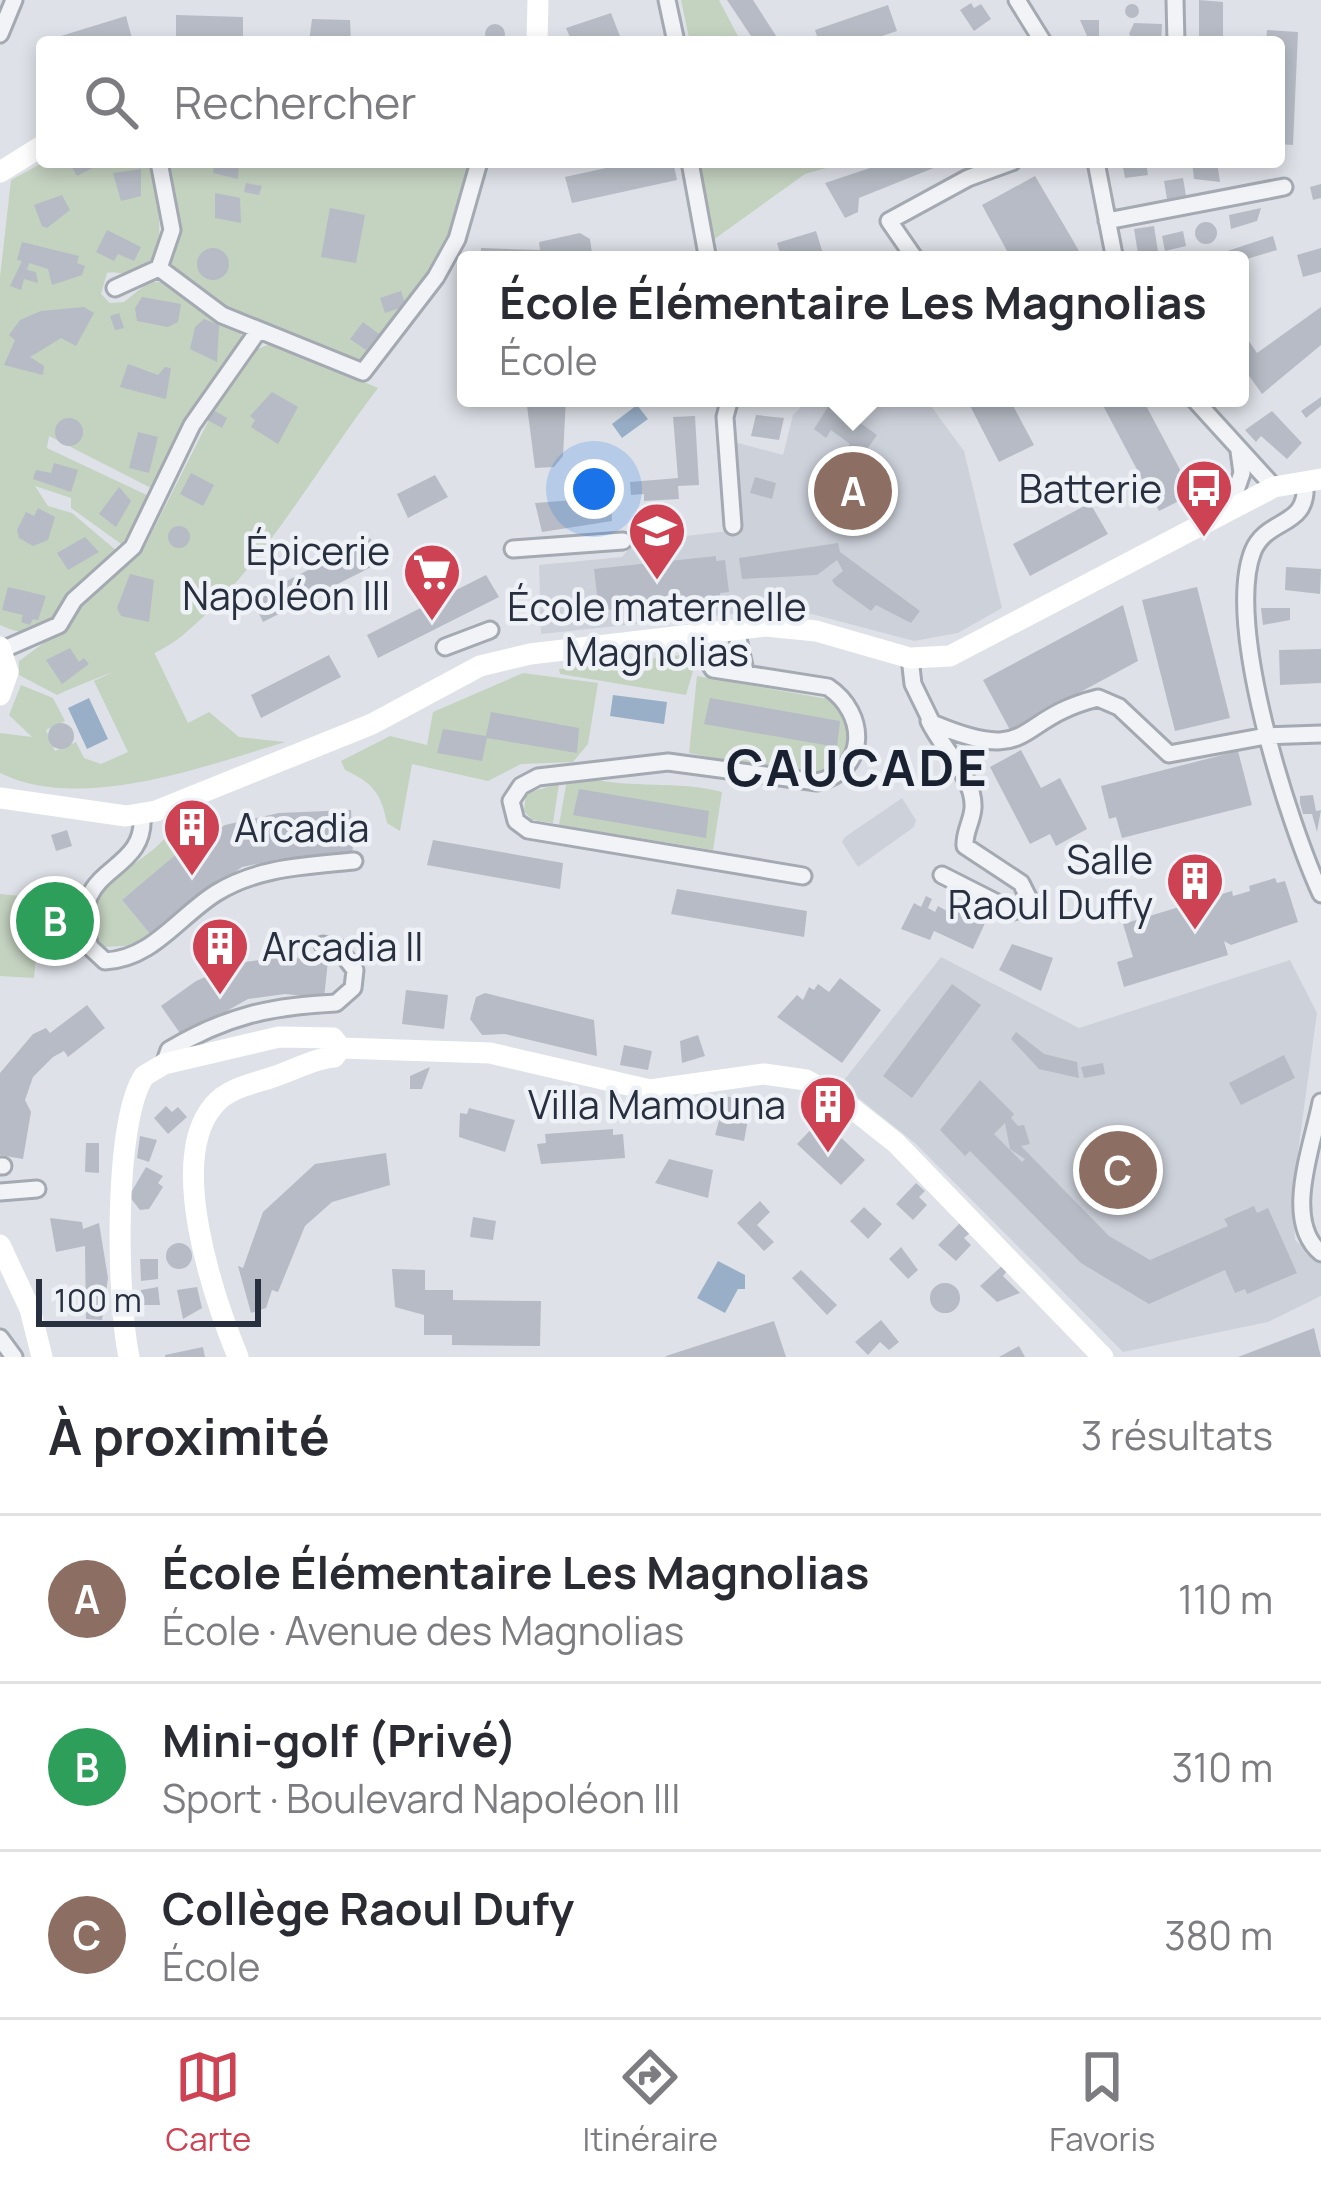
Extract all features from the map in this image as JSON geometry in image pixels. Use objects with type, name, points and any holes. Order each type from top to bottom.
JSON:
[{"type":"main road","points":[[537,36],[538,0]]},
{"type":"main road","points":[[0,172],[36,150]]},
{"type":"main road","points":[[0,798],[142,814],[322,746],[480,666],[530,654],[794,626],[910,658],[965,651],[1274,487],[1313,481]]},
{"type":"main road","points":[[0,695],[8,672],[1,649]]},
{"type":"main road","points":[[129,1357],[119,1184],[138,1085],[164,1064],[300,1033],[331,1049],[509,1057],[650,1090],[722,1077],[788,1076],[843,1100],[896,1143],[1103,1357]]},
{"type":"main road","points":[[238,1357],[218,1303],[200,1224],[196,1144],[206,1116],[222,1097],[331,1049]]},
{"type":"main road","points":[[0,1245],[30,1309],[42,1357]]},
{"type":"street","points":[[0,34],[14,0]]},
{"type":"street","points":[[667,0],[675,36]]},
{"type":"street","points":[[1018,0],[1039,36]]},
{"type":"street","points":[[1175,0],[1176,36]]},
{"type":"street","points":[[115,288],[159,268],[172,230],[160,168]]},
{"type":"street","points":[[159,268],[222,315],[363,372],[436,277],[457,239],[477,168]]},
{"type":"street","points":[[691,168],[706,251]]},
{"type":"street","points":[[910,251],[889,221],[996,168]]},
{"type":"street","points":[[1097,168],[1112,251]]},
{"type":"street","points":[[1107,221],[1284,188]]},
{"type":"street","points":[[1,649],[59,625],[74,600],[133,547],[192,425],[258,331]]},
{"type":"street","points":[[728,407],[733,526]]},
{"type":"street","points":[[1201,407],[1274,487]]},
{"type":"street","points":[[1229,510],[1243,473],[1238,448]]},
{"type":"street","points":[[1313,481],[1303,510],[1257,544],[1249,577],[1256,691],[1266,736],[1299,843],[1321,894]]},
{"type":"street","points":[[513,549],[622,541]]},
{"type":"street","points":[[736,629],[745,671]]},
{"type":"street","points":[[446,647],[490,631]]},
{"type":"street","points":[[691,635],[712,669],[828,687],[844,698],[859,732],[857,746],[840,773],[818,782],[668,762],[538,776],[511,801],[516,821],[528,830],[803,876]]},
{"type":"street","points":[[910,658],[913,684],[944,754],[971,789],[974,806],[965,846],[1021,883],[1029,899],[1026,908],[1013,910],[942,875]]},
{"type":"street","points":[[928,718],[996,745],[1099,698],[1119,707],[1169,754],[1266,736],[1321,734]]},
{"type":"street","points":[[142,814],[144,833],[137,848],[94,883],[85,902],[90,947],[105,961],[132,959],[215,894],[258,872],[353,861]]},
{"type":"street","points":[[164,1064],[170,1051],[230,1017],[281,1004],[337,1003],[353,988],[355,970],[338,948],[323,945]]},
{"type":"street","points":[[1321,1102],[1301,1217],[1307,1239],[1321,1253]]},
{"type":"street","points":[[0,1192],[37,1190]]},
{"type":"street","points":[[0,1338],[14,1357]]},
{"type":"shaded area","points":[[801,407],[932,407],[964,451],[1002,608],[958,633],[914,641],[789,608],[541,634],[539,565],[622,557],[635,542],[728,531],[731,441],[783,455],[793,415]]},
{"type":"shaded area","points":[[902,798],[916,820],[914,827],[858,867],[842,842],[845,837]]},
{"type":"shaded area","points":[[941,957],[1079,1028],[1290,960],[1317,1013],[1292,1196],[1295,1240],[1321,1263],[1321,1296],[1268,1322],[1123,1352],[916,1144],[841,1084]]},
{"type":"green space","points":[[681,0],[719,0],[738,36],[689,36]]},
{"type":"green space","points":[[36,166],[154,168],[159,228],[153,260],[143,270],[107,273],[101,294],[110,303],[124,302],[149,282],[163,282],[240,331],[244,342],[157,491],[49,436],[47,448],[153,498],[132,542],[124,546],[71,508],[71,498],[35,486],[48,506],[72,513],[118,552],[85,578],[48,623],[29,632],[0,625],[0,277],[11,180]]},
{"type":"green space","points":[[168,168],[472,168],[443,257],[357,363],[223,312],[170,275],[179,218]]},
{"type":"green space","points":[[700,168],[826,168],[805,174],[713,240]]},
{"type":"green space","points":[[273,343],[378,388],[263,549],[212,608],[157,652],[57,695],[19,675],[19,661],[60,631],[90,591],[143,550],[216,406],[255,350]]},
{"type":"green space","points":[[154,652],[188,723],[209,712],[239,737],[285,742],[181,773],[105,787],[32,784],[0,773],[0,733],[32,737],[9,715],[21,685],[53,698],[65,721],[46,730],[55,751],[76,742],[84,758],[101,764],[128,752],[94,681]]},
{"type":"green space","points":[[681,655],[693,671],[686,695],[560,674],[559,669]]},
{"type":"green space","points":[[523,673],[598,683],[588,744],[573,762],[521,764],[488,781],[412,764],[400,831],[387,823],[374,790],[345,770],[341,761],[390,736],[427,745],[433,712]]},
{"type":"green space","points":[[697,676],[828,699],[844,708],[848,740],[840,759],[822,770],[798,772],[689,753]]},
{"type":"green space","points":[[567,780],[722,792],[713,850],[559,825]]},
{"type":"green space","points":[[559,784],[553,823],[532,820],[524,811],[526,793]]},
{"type":"green space","points":[[192,817],[198,840],[122,900],[151,935],[139,945],[104,947],[88,928],[96,900],[121,873]]},
{"type":"green space","points":[[0,894],[32,897],[28,935],[38,936],[34,978],[0,976]]},
{"type":"green space","points":[[60,902],[68,935],[42,948],[41,904]]},
{"type":"water","points":[[634,407],[648,419],[622,438],[612,424]]},
{"type":"water","points":[[613,695],[667,702],[664,724],[610,716]]},
{"type":"water","points":[[89,698],[108,739],[87,749],[68,708]]},
{"type":"water","points":[[718,1261],[745,1275],[745,1289],[738,1289],[725,1313],[697,1298]]},
{"type":"building","points":[[727,0],[753,0],[776,36],[751,36]]},
{"type":"building","points":[[1199,0],[1223,2],[1223,36],[1199,36]]},
{"type":"building","points":[[971,3],[974,8],[981,4],[991,19],[974,31],[960,10]]},
{"type":"building","points":[[1132,4],[1139,11],[1132,18],[1125,11]]},
{"type":"building","points":[[888,5],[897,31],[882,36],[817,36],[815,30]]},
{"type":"building","points":[[611,13],[620,36],[569,36],[566,28]]},
{"type":"building","points":[[176,15],[243,17],[243,36],[176,36]]},
{"type":"building","points":[[126,16],[131,36],[61,36]]},
{"type":"building","points":[[312,19],[350,20],[351,36],[310,36]]},
{"type":"building","points":[[1080,20],[1099,20],[1099,36],[1087,36]]},
{"type":"building","points":[[1134,23],[1162,24],[1161,36],[1129,34]]},
{"type":"building","points":[[488,27],[502,27],[504,36],[486,36]]},
{"type":"building","points":[[1267,30],[1298,32],[1293,145],[1285,144],[1285,36],[1266,36]]},
{"type":"building","points":[[214,168],[239,168],[238,179],[213,173]]},
{"type":"building","points":[[606,168],[674,168],[677,180],[572,203],[565,177]]},
{"type":"building","points":[[870,168],[934,168],[859,198],[858,212],[845,218],[825,183]]},
{"type":"building","points":[[1123,168],[1147,168],[1148,175],[1125,178]]},
{"type":"building","points":[[1193,168],[1218,168],[1220,182],[1194,179]]},
{"type":"building","points":[[141,169],[141,196],[121,201],[113,173]]},
{"type":"building","points":[[1035,176],[1079,251],[1007,251],[982,205]]},
{"type":"building","points":[[1183,178],[1186,196],[1167,199],[1164,181]]},
{"type":"building","points":[[246,183],[262,186],[259,195],[244,192]]},
{"type":"building","points":[[1321,184],[1321,198],[1313,200],[1310,187]]},
{"type":"building","points":[[215,193],[240,198],[241,223],[215,218]]},
{"type":"building","points":[[62,195],[70,210],[47,228],[42,226],[34,205]]},
{"type":"building","points":[[330,208],[365,215],[356,263],[321,257]]},
{"type":"building","points":[[1261,208],[1257,221],[1231,229],[1229,215]]},
{"type":"building","points":[[1206,222],[1217,233],[1206,244],[1195,233]]},
{"type":"building","points":[[1154,226],[1158,251],[1138,251],[1134,229]]},
{"type":"building","points":[[107,230],[141,247],[134,261],[118,254],[114,261],[96,252]]},
{"type":"building","points":[[816,231],[822,251],[779,251],[777,243]]},
{"type":"building","points":[[1183,231],[1186,246],[1165,251],[1162,236]]},
{"type":"building","points":[[580,233],[590,239],[592,251],[481,251],[540,250],[539,242]]},
{"type":"building","points":[[1273,236],[1277,250],[1249,258],[1249,251],[1227,251]]},
{"type":"building","points":[[22,242],[79,256],[77,263],[85,266],[82,275],[52,285],[48,269],[29,263],[27,270],[36,272],[38,283],[24,279],[21,290],[10,286],[22,261],[17,260]]},
{"type":"building","points":[[213,248],[224,253],[229,264],[224,275],[213,280],[202,275],[197,264],[202,253]]},
{"type":"building","points":[[1321,248],[1321,272],[1303,277],[1297,255]]},
{"type":"building","points":[[401,291],[406,306],[385,313],[380,298]]},
{"type":"building","points":[[142,297],[181,304],[178,322],[168,327],[137,321],[135,308]]},
{"type":"building","points":[[84,307],[94,313],[76,346],[61,338],[30,357],[44,366],[43,375],[4,365],[15,340],[9,335],[20,320],[41,311]]},
{"type":"building","points":[[1321,307],[1321,345],[1262,394],[1249,376],[1249,341],[1257,353]]},
{"type":"building","points":[[119,313],[124,328],[115,330],[110,316]]},
{"type":"building","points":[[204,319],[219,325],[217,362],[190,349],[195,327]]},
{"type":"building","points":[[363,322],[379,334],[366,350],[350,339]]},
{"type":"building","points":[[128,364],[158,375],[165,367],[171,368],[166,399],[120,387]]},
{"type":"building","points":[[272,392],[298,407],[278,444],[251,427],[255,420],[250,416]]},
{"type":"building","points":[[1321,397],[1321,406],[1306,418],[1301,411]]},
{"type":"building","points":[[527,407],[566,407],[563,456],[554,467],[535,468]]},
{"type":"building","points":[[828,407],[838,407],[877,435],[853,469],[839,459],[850,444],[831,430],[826,438],[814,429]]},
{"type":"building","points":[[971,407],[1014,407],[1034,445],[999,462]]},
{"type":"building","points":[[1104,407],[1147,407],[1193,494],[1159,511]]},
{"type":"building","points":[[213,410],[227,418],[222,428],[207,420]]},
{"type":"building","points":[[1272,411],[1302,443],[1287,459],[1261,436],[1256,442],[1245,430]]},
{"type":"building","points":[[756,415],[784,418],[779,440],[751,436]]},
{"type":"building","points":[[695,416],[699,485],[678,486],[679,499],[644,501],[644,494],[631,495],[630,482],[678,478],[673,417]]},
{"type":"building","points":[[69,418],[79,422],[83,432],[79,442],[69,446],[59,442],[55,432],[59,422]]},
{"type":"building","points":[[138,432],[158,437],[149,473],[129,468]]},
{"type":"building","points":[[54,463],[78,470],[71,492],[33,479],[36,470],[51,473]]},
{"type":"building","points":[[191,473],[214,485],[203,506],[180,494]]},
{"type":"building","points":[[435,475],[448,497],[408,518],[397,494]]},
{"type":"building","points":[[755,477],[776,483],[772,499],[750,493]]},
{"type":"building","points":[[119,487],[131,501],[116,527],[99,514]]},
{"type":"building","points":[[611,492],[612,521],[542,532],[535,503],[601,498]]},
{"type":"building","points":[[1090,503],[1108,534],[1030,576],[1013,544]]},
{"type":"building","points":[[38,508],[55,517],[48,540],[33,546],[19,538],[17,530],[26,512],[34,516]]},
{"type":"building","points":[[179,526],[190,537],[179,548],[168,537]]},
{"type":"building","points":[[85,537],[99,552],[68,570],[57,553]]},
{"type":"building","points":[[370,538],[383,561],[263,622],[252,599]]},
{"type":"building","points":[[838,543],[840,552],[920,611],[911,623],[876,605],[871,611],[835,585],[832,580],[843,571],[837,560],[817,575],[742,579],[739,558]]},
{"type":"building","name":"École maternelle Magnolias","points":[[716,556],[716,561],[725,560],[729,592],[720,593],[720,598],[599,611],[594,569]]},
{"type":"building","points":[[1286,567],[1321,569],[1320,594],[1285,590]]},
{"type":"building","points":[[130,574],[154,580],[149,622],[121,616],[117,608]]},
{"type":"building","points":[[486,575],[499,597],[378,658],[367,635]]},
{"type":"building","points":[[8,587],[46,596],[38,620],[30,625],[21,622],[23,615],[2,610]]},
{"type":"building","points":[[1197,587],[1230,718],[1175,731],[1142,600]]},
{"type":"building","points":[[1123,605],[1138,661],[1010,730],[983,680]]},
{"type":"building","points":[[1261,608],[1290,608],[1290,620],[1263,625]]},
{"type":"building","points":[[70,648],[79,662],[84,658],[89,664],[62,684],[46,660]]},
{"type":"building","points":[[1321,649],[1321,683],[1280,685],[1279,650]]},
{"type":"building","points":[[329,655],[341,677],[261,718],[251,695]]},
{"type":"building","points":[[710,698],[840,721],[837,747],[704,724]]},
{"type":"building","points":[[491,712],[579,728],[577,753],[487,738],[482,761],[437,753],[443,729],[486,736]]},
{"type":"building","points":[[61,723],[74,736],[61,749],[48,736]]},
{"type":"building","points":[[1021,750],[1041,788],[1060,778],[1087,829],[1056,846],[1050,834],[1030,844],[990,767]]},
{"type":"building","points":[[1238,751],[1252,805],[1122,838],[1116,817],[1109,819],[1101,786]]},
{"type":"building","points":[[579,789],[709,811],[706,838],[573,815]]},
{"type":"building","points":[[1313,795],[1316,811],[1321,810],[1317,832],[1312,814],[1303,814],[1300,803],[1300,796]]},
{"type":"building","name":"Arcadia","points":[[351,810],[353,855],[285,858],[242,867],[151,935],[122,900],[179,852],[225,825],[279,813]]},
{"type":"building","points":[[67,830],[72,846],[56,851],[51,835]]},
{"type":"building","points":[[433,840],[563,863],[560,889],[427,865]]},
{"type":"building","name":"Salle Raoul Duffy","points":[[1275,878],[1277,883],[1285,881],[1298,922],[1231,945],[1224,941],[1228,955],[1124,987],[1117,962],[1133,957],[1123,924],[1232,891],[1233,896],[1250,891],[1249,886]]},
{"type":"building","points":[[677,889],[807,911],[804,937],[671,914]]},
{"type":"building","points":[[926,896],[932,899],[928,908],[935,912],[938,906],[947,911],[951,903],[964,916],[969,907],[979,911],[976,917],[986,921],[973,949],[934,931],[930,940],[901,929],[914,903],[921,907]]},
{"type":"building","points":[[1012,944],[1053,958],[1041,991],[999,970]]},
{"type":"building","name":"Arcadia II","points":[[283,957],[328,961],[324,998],[285,994],[248,999],[182,1036],[161,1006],[196,981],[238,963]]},
{"type":"building","points":[[840,978],[881,1010],[842,1063],[777,1017],[797,995],[803,1000],[809,987],[814,990],[818,984],[829,992]]},
{"type":"building","points":[[952,984],[981,1005],[912,1098],[883,1076]]},
{"type":"building","points":[[406,990],[448,995],[444,1029],[402,1024]]},
{"type":"building","points":[[485,993],[594,1020],[597,1056],[505,1034],[482,1035],[470,1019],[476,997]]},
{"type":"building","points":[[87,1005],[105,1028],[68,1057],[64,1051],[53,1057],[33,1077],[25,1100],[31,1112],[23,1159],[0,1155],[0,1073],[33,1034],[46,1028],[50,1033]]},
{"type":"building","points":[[1016,1032],[1044,1054],[1077,1062],[1079,1078],[1039,1069],[1011,1039]]},
{"type":"building","points":[[698,1035],[705,1056],[682,1063],[680,1041]]},
{"type":"building","points":[[624,1045],[652,1051],[648,1070],[620,1065]]},
{"type":"building","points":[[1284,1055],[1295,1078],[1241,1105],[1229,1083]]},
{"type":"building","points":[[1103,1063],[1105,1074],[1084,1078],[1081,1067]]},
{"type":"building","points":[[430,1067],[422,1089],[410,1089],[410,1076]]},
{"type":"building","points":[[980,1080],[1014,1114],[1011,1118],[1018,1126],[1024,1125],[1030,1144],[1021,1146],[1109,1236],[1150,1260],[1228,1226],[1224,1219],[1254,1206],[1257,1213],[1268,1208],[1297,1273],[1247,1294],[1245,1289],[1235,1293],[1225,1270],[1149,1304],[1081,1263],[970,1151],[965,1156],[940,1130]],"holes":[[[1005,1123],[1010,1149],[1025,1159],[1022,1162],[994,1134]]]},
{"type":"building","points":[[726,1096],[751,1103],[744,1141],[715,1135]]},
{"type":"building","points":[[166,1106],[172,1112],[178,1107],[187,1117],[168,1134],[154,1118]]},
{"type":"building","points":[[469,1108],[515,1120],[505,1152],[459,1137],[460,1113],[467,1114]]},
{"type":"building","name":"Villa Mamouna","points":[[821,1119],[865,1160],[841,1185],[797,1144]]},
{"type":"building","points":[[613,1129],[613,1135],[623,1134],[625,1158],[541,1164],[537,1144],[546,1143],[545,1134]]},
{"type":"building","points":[[140,1136],[157,1140],[149,1162],[137,1158]]},
{"type":"building","points":[[86,1143],[99,1143],[99,1173],[85,1172]]},
{"type":"building","points":[[386,1153],[390,1185],[332,1202],[305,1226],[278,1292],[272,1290],[266,1308],[251,1313],[238,1266],[243,1268],[263,1212],[315,1164]]},
{"type":"building","points":[[669,1159],[713,1170],[708,1198],[655,1183]]},
{"type":"building","points":[[146,1167],[163,1176],[158,1183],[163,1187],[149,1209],[140,1210],[129,1196]]},
{"type":"building","points":[[916,1183],[925,1191],[919,1197],[927,1205],[913,1220],[896,1204]]},
{"type":"building","points":[[760,1201],[770,1212],[757,1225],[774,1242],[764,1251],[737,1223]]},
{"type":"building","points":[[864,1207],[882,1224],[868,1239],[850,1221]]},
{"type":"building","points":[[473,1217],[496,1221],[493,1240],[470,1237]]},
{"type":"building","points":[[50,1218],[82,1222],[83,1229],[99,1223],[108,1278],[102,1320],[86,1319],[85,1246],[56,1252]]},
{"type":"building","points":[[961,1222],[971,1232],[964,1238],[971,1245],[956,1261],[938,1245]]},
{"type":"building","points":[[179,1243],[192,1256],[179,1269],[166,1256]]},
{"type":"building","points":[[901,1247],[918,1270],[908,1279],[889,1259]]},
{"type":"building","points":[[140,1259],[158,1259],[158,1279],[141,1281]]},
{"type":"building","points":[[1003,1265],[1008,1270],[1003,1276],[1020,1293],[997,1302],[980,1286]]},
{"type":"building","points":[[392,1269],[425,1270],[425,1290],[453,1290],[453,1300],[541,1301],[540,1346],[452,1345],[452,1335],[424,1335],[424,1315],[395,1307]]},
{"type":"building","points":[[801,1270],[837,1305],[827,1315],[792,1278]]},
{"type":"building","points":[[945,1283],[960,1298],[945,1313],[930,1298]]},
{"type":"building","points":[[158,1287],[160,1305],[141,1305],[141,1290]]},
{"type":"building","points":[[197,1287],[202,1308],[183,1319],[177,1290]]},
{"type":"building","points":[[881,1320],[899,1342],[889,1350],[880,1342],[868,1355],[855,1342]]},
{"type":"building","points":[[774,1321],[786,1357],[666,1357],[666,1356]]},
{"type":"building","points":[[1314,1328],[1321,1357],[1238,1357]]},
{"type":"building","points":[[1019,1346],[1025,1357],[999,1357]]},
{"type":"building","points":[[203,1347],[205,1357],[165,1357],[165,1355]]},
{"type":"place","name":"École Élémentaire Les Magnolias","points":[[853,491]]},
{"type":"place","name":"Batterie","points":[[1204,539]]},
{"type":"place","name":"École maternelle Magnolias","points":[[657,582]]},
{"type":"place","name":"Épicerie Napoléon III","points":[[432,623]]},
{"type":"place","name":"Arcadia","points":[[192,878]]},
{"type":"place","name":"Mini-golf (Privé)","points":[[55,921]]},
{"type":"place","name":"Salle Raoul Duffy","points":[[1195,932]]},
{"type":"place","name":"Arcadia II","points":[[220,997]]},
{"type":"place","name":"Villa Mamouna","points":[[828,1155]]},
{"type":"place","name":"Collège Raoul Dufy","points":[[1118,1170]]},
{"type":"district","name":"CAUCADE","points":[[858,766]]}]
